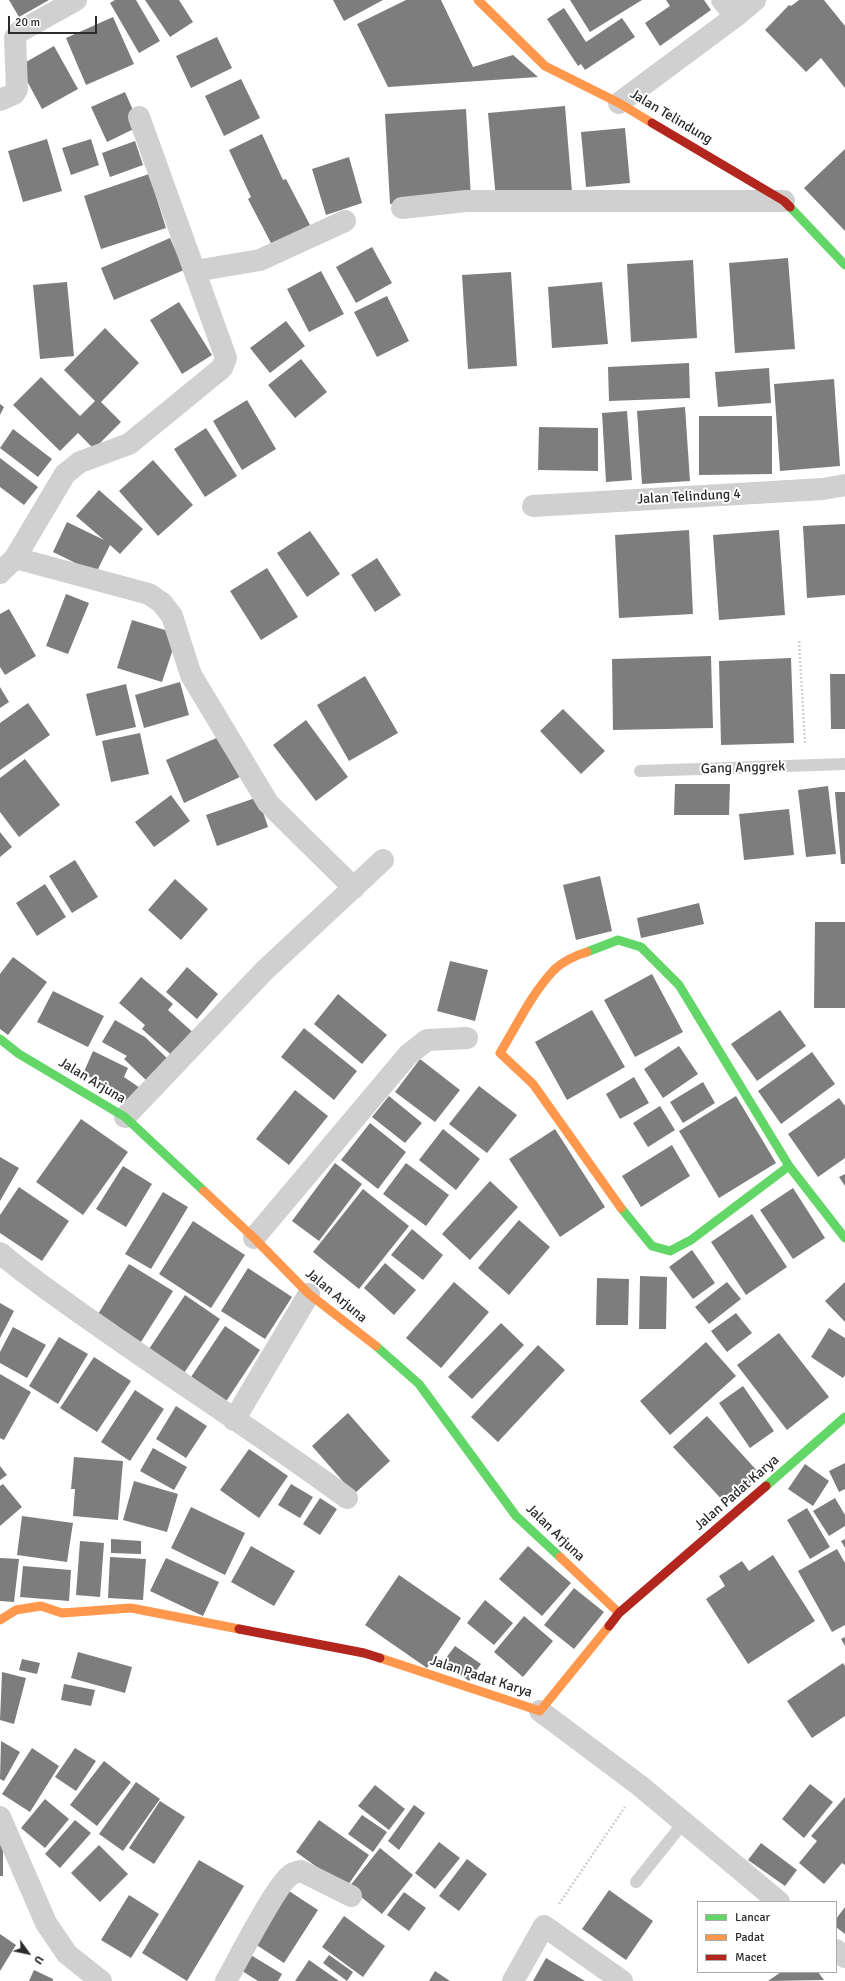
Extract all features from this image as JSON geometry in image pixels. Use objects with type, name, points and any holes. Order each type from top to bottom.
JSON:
[{"type":"street","points":[[0,100],[14,94],[17,89],[15,38],[19,32],[76,0]]},
{"type":"street","name":"Jalan Telindung","points":[[478,0],[545,66],[619,103],[784,201],[845,265]]},
{"type":"street","points":[[619,103],[729,8],[754,0]]},
{"type":"street","points":[[139,117],[226,358],[222,368],[129,444],[80,462],[65,474],[8,565],[139,591],[149,594],[162,603],[172,616],[192,675],[268,803],[354,888]]},
{"type":"street","points":[[402,208],[466,201],[784,201]]},
{"type":"street","points":[[196,275],[201,270],[260,260],[345,221]]},
{"type":"street","name":"Jalan Telindung 4","points":[[533,506],[823,489],[845,485]]},
{"type":"street","points":[[125,1118],[264,971],[383,860]]},
{"type":"street","points":[[789,1166],[691,1240],[670,1251],[659,1249],[652,1246],[614,1199],[533,1084],[500,1053],[534,996],[554,969],[577,955],[618,940],[641,946],[679,985],[789,1166],[845,1238]]},
{"type":"street","points":[[254,1238],[408,1055],[427,1040],[467,1038]]},
{"type":"street","name":"Jalan Arjuna","points":[[0,1039],[19,1054],[125,1118],[254,1238],[309,1294],[381,1350],[419,1384],[516,1516],[619,1613]]},
{"type":"street","points":[[0,1253],[24,1274],[234,1420],[291,1456],[347,1498]]},
{"type":"street","points":[[234,1420],[309,1294]]},
{"type":"street","name":"Jalan Padat Karya","points":[[0,1620],[16,1610],[41,1606],[62,1612],[132,1608],[364,1653],[540,1711],[619,1613],[845,1417]]},
{"type":"street","points":[[540,1711],[639,1785],[778,1901]]},
{"type":"street","points":[[0,1817],[46,1923],[67,1954],[101,1981]]},
{"type":"street","points":[[226,1981],[284,1881],[292,1873],[301,1871],[351,1896]]},
{"type":"street","points":[[513,1981],[544,1926],[622,1981]]},
{"type":"street","points":[[837,1951],[845,1957]]},
{"type":"lane","name":"Gang Anggrek","points":[[640,771],[845,764]]},
{"type":"lane","points":[[636,1882],[684,1822]]},
{"type":"path","points":[[799,641],[807,766]]},
{"type":"path","points":[[544,1926],[639,1785]]},
{"type":"building","points":[[9,0],[49,0],[19,17]]},
{"type":"building","points":[[115,0],[136,0],[160,41],[139,53],[110,3]]},
{"type":"building","points":[[145,0],[179,0],[193,22],[170,37]]},
{"type":"building","points":[[333,0],[383,0],[344,21]]},
{"type":"building","points":[[406,0],[441,0],[473,67],[513,55],[538,77],[388,87],[357,24]]},
{"type":"building","points":[[570,0],[642,0],[590,32]]},
{"type":"building","points":[[666,0],[704,0],[711,10],[660,46],[645,23],[670,6]]},
{"type":"building","points":[[799,0],[824,0],[845,26],[845,88],[821,58],[806,72],[765,30],[789,5],[791,6]]},
{"type":"building","points":[[564,8],[586,42],[622,18],[635,37],[585,70],[581,64],[578,66],[547,19]]},
{"type":"building","points":[[113,17],[134,64],[86,85],[66,38]]},
{"type":"building","points":[[217,37],[232,68],[191,88],[176,56]]},
{"type":"building","points":[[54,46],[78,89],[42,109],[19,66]]},
{"type":"building","points":[[241,79],[260,118],[224,136],[205,96]]},
{"type":"building","points":[[125,92],[140,126],[107,142],[91,107]]},
{"type":"building","points":[[565,106],[572,192],[496,199],[488,113]]},
{"type":"building","points":[[466,109],[471,199],[390,204],[385,114]]},
{"type":"building","points":[[625,128],[630,183],[586,187],[581,132]]},
{"type":"building","points":[[262,134],[283,180],[286,179],[310,225],[272,245],[248,199],[251,197],[229,150]]},
{"type":"building","points":[[47,139],[62,191],[23,202],[8,151]]},
{"type":"building","points":[[91,139],[99,165],[71,175],[62,148]]},
{"type":"building","points":[[135,141],[143,165],[110,177],[102,153]]},
{"type":"building","points":[[845,149],[845,231],[804,188]]},
{"type":"building","points":[[349,157],[362,203],[326,215],[312,169]]},
{"type":"building","points":[[149,174],[166,228],[101,249],[84,196]]},
{"type":"building","points":[[170,238],[184,270],[114,300],[101,268]]},
{"type":"building","points":[[372,247],[392,283],[356,303],[336,267]]},
{"type":"building","points":[[788,258],[795,349],[735,353],[729,263]]},
{"type":"building","points":[[693,260],[697,338],[631,342],[627,264]]},
{"type":"building","points":[[321,271],[344,314],[309,332],[287,289]]},
{"type":"building","points":[[511,272],[517,366],[468,369],[462,275]]},
{"type":"building","points":[[67,282],[74,356],[40,359],[33,285]]},
{"type":"building","points":[[602,282],[608,344],[552,348],[548,287]]},
{"type":"building","points":[[387,296],[409,341],[377,357],[354,312]]},
{"type":"building","points":[[179,302],[212,355],[182,374],[150,320]]},
{"type":"building","points":[[286,321],[305,346],[270,373],[250,348]]},
{"type":"building","points":[[105,328],[139,363],[101,402],[121,422],[94,449],[78,433],[60,451],[13,405],[41,377],[80,416],[95,401],[64,370]]},
{"type":"building","points":[[301,359],[327,392],[295,418],[268,385]]},
{"type":"building","points":[[689,363],[690,398],[609,401],[608,367]]},
{"type":"building","points":[[769,368],[771,403],[718,407],[715,372]]},
{"type":"building","points":[[834,379],[840,466],[780,471],[774,384]]},
{"type":"building","points":[[247,400],[276,449],[242,470],[213,421]]},
{"type":"building","points":[[0,404],[4,407],[0,415]]},
{"type":"building","points":[[685,407],[690,481],[642,484],[637,411]]},
{"type":"building","points":[[627,411],[632,480],[606,482],[602,413]]},
{"type":"building","points":[[699,416],[772,416],[772,474],[699,475]]},
{"type":"building","points":[[539,427],[598,428],[598,471],[538,470]]},
{"type":"building","points":[[206,428],[237,476],[205,497],[174,449]]},
{"type":"building","points":[[13,429],[52,459],[38,477],[0,448]]},
{"type":"building","points":[[0,458],[38,487],[24,505],[0,487]]},
{"type":"building","points":[[153,460],[193,505],[158,536],[119,491]]},
{"type":"building","points":[[99,490],[143,529],[120,554],[110,545],[96,573],[53,552],[67,522],[104,540],[76,516]]},
{"type":"building","points":[[845,524],[845,595],[807,598],[803,526]]},
{"type":"building","points":[[689,530],[693,614],[619,618],[615,535]]},
{"type":"building","points":[[779,530],[785,615],[719,620],[713,535]]},
{"type":"building","points":[[310,531],[340,574],[307,597],[277,553]]},
{"type":"building","points":[[377,558],[401,595],[375,612],[351,575]]},
{"type":"building","points":[[267,568],[298,617],[261,640],[230,591]]},
{"type":"building","points":[[66,594],[89,603],[68,654],[46,646]]},
{"type":"building","points":[[9,609],[36,656],[5,675],[0,667],[0,614]]},
{"type":"building","points":[[132,620],[178,634],[162,682],[117,668]]},
{"type":"building","points":[[711,656],[713,728],[613,730],[612,659]]},
{"type":"building","points":[[791,658],[794,743],[721,745],[719,661]]},
{"type":"building","points":[[830,674],[845,674],[845,729],[831,729]]},
{"type":"building","points":[[365,676],[398,733],[349,761],[317,705]]},
{"type":"building","points":[[180,682],[189,715],[144,728],[135,695]]},
{"type":"building","points":[[126,684],[136,727],[96,736],[86,694]]},
{"type":"building","points":[[0,687],[9,702],[0,708]]},
{"type":"building","points":[[28,703],[50,735],[0,770],[0,723]]},
{"type":"building","points":[[563,709],[605,751],[581,774],[540,731]]},
{"type":"building","points":[[306,720],[348,777],[316,801],[273,745]]},
{"type":"building","points":[[140,733],[149,774],[111,782],[102,741]]},
{"type":"building","points":[[221,736],[240,777],[184,803],[166,760]]},
{"type":"building","points":[[25,759],[60,805],[19,837],[0,812],[0,778]]},
{"type":"building","points":[[675,784],[730,784],[729,815],[674,815]]},
{"type":"building","points":[[828,786],[836,854],[806,857],[798,790]]},
{"type":"building","points":[[835,792],[845,792],[845,864],[841,864]]},
{"type":"building","points":[[171,795],[190,821],[154,847],[135,822]]},
{"type":"building","points":[[258,797],[268,827],[217,846],[206,815]]},
{"type":"building","points":[[789,809],[794,855],[744,860],[739,814]]},
{"type":"building","points":[[0,832],[12,847],[0,857]]},
{"type":"building","points":[[75,860],[98,897],[72,913],[49,876]]},
{"type":"building","points":[[600,876],[612,931],[576,940],[563,885]]},
{"type":"building","points":[[175,879],[208,909],[181,940],[148,910]]},
{"type":"building","points":[[45,884],[66,917],[37,936],[16,903]]},
{"type":"building","points":[[699,903],[704,924],[641,938],[637,918]]},
{"type":"building","points":[[815,922],[845,922],[845,1008],[814,1008]]},
{"type":"building","points":[[13,957],[47,982],[8,1035],[0,1029],[0,974]]},
{"type":"building","points":[[450,961],[488,970],[475,1021],[437,1011]]},
{"type":"building","points":[[187,967],[218,994],[197,1019],[166,992]]},
{"type":"building","points":[[652,974],[683,1032],[635,1057],[604,1000]]},
{"type":"building","points":[[141,977],[173,1004],[168,1010],[197,1036],[176,1059],[142,1029],[145,1025],[119,1003]]},
{"type":"building","points":[[53,991],[104,1016],[88,1047],[37,1022]]},
{"type":"building","points":[[338,994],[387,1035],[362,1064],[314,1024]]},
{"type":"building","points":[[592,1010],[625,1067],[567,1100],[535,1042]]},
{"type":"building","points":[[780,1010],[806,1046],[757,1081],[731,1044]]},
{"type":"building","points":[[115,1020],[145,1037],[169,1060],[148,1082],[124,1059],[127,1056],[102,1042]]},
{"type":"building","points":[[304,1028],[357,1071],[334,1100],[281,1057]]},
{"type":"building","points":[[679,1046],[698,1074],[663,1098],[644,1069]]},
{"type":"building","points":[[93,1051],[128,1068],[124,1077],[140,1088],[127,1107],[99,1088],[103,1083],[83,1074]]},
{"type":"building","points":[[812,1052],[835,1084],[781,1124],[758,1091]]},
{"type":"building","points":[[420,1059],[460,1090],[435,1122],[395,1092]]},
{"type":"building","points":[[634,1077],[649,1103],[620,1119],[606,1094]]},
{"type":"building","points":[[703,1082],[715,1103],[683,1123],[670,1102]]},
{"type":"building","points":[[479,1086],[517,1115],[487,1153],[449,1124]]},
{"type":"building","points":[[295,1090],[328,1116],[289,1165],[256,1139]]},
{"type":"building","points":[[389,1096],[422,1123],[405,1143],[372,1117]]},
{"type":"building","points":[[736,1096],[776,1163],[719,1198],[679,1131]]},
{"type":"building","points":[[839,1098],[845,1106],[845,1158],[818,1177],[788,1134]]},
{"type":"building","points":[[660,1106],[675,1130],[648,1147],[633,1123]]},
{"type":"building","points":[[81,1119],[128,1152],[83,1215],[36,1182]]},
{"type":"building","points":[[370,1123],[406,1152],[378,1189],[341,1160]]},
{"type":"building","points":[[443,1129],[480,1159],[456,1190],[419,1160]]},
{"type":"building","points":[[555,1129],[605,1207],[560,1237],[509,1159]]},
{"type":"building","points":[[672,1145],[690,1176],[641,1207],[622,1176]]},
{"type":"building","points":[[0,1157],[19,1168],[0,1201]]},
{"type":"building","points":[[335,1163],[362,1184],[319,1241],[292,1221]]},
{"type":"building","points":[[406,1163],[449,1195],[426,1226],[383,1194]]},
{"type":"building","points":[[123,1166],[152,1184],[126,1227],[96,1209]]},
{"type":"building","points":[[845,1174],[845,1186],[839,1177]]},
{"type":"building","points":[[490,1181],[518,1207],[470,1260],[442,1234]]},
{"type":"building","points":[[19,1187],[69,1221],[42,1261],[0,1233],[0,1215]]},
{"type":"building","points":[[793,1188],[825,1238],[793,1259],[760,1210]]},
{"type":"building","points":[[363,1189],[409,1226],[359,1289],[313,1252]]},
{"type":"building","points":[[163,1192],[188,1207],[151,1269],[125,1254]]},
{"type":"building","points":[[752,1214],[787,1267],[746,1295],[711,1242]]},
{"type":"building","points":[[519,1220],[550,1247],[509,1295],[478,1268]]},
{"type":"building","points":[[193,1221],[245,1255],[211,1308],[159,1274]]},
{"type":"building","points":[[412,1229],[443,1255],[423,1280],[391,1255]]},
{"type":"building","points":[[692,1250],[715,1283],[693,1299],[669,1267]]},
{"type":"building","points":[[385,1263],[416,1290],[394,1315],[364,1288]]},
{"type":"building","points":[[129,1264],[173,1291],[141,1342],[98,1314]]},
{"type":"building","points":[[248,1268],[292,1297],[265,1339],[221,1311]]},
{"type":"building","points":[[640,1276],[667,1277],[666,1329],[639,1329]]},
{"type":"building","points":[[597,1278],[629,1279],[628,1325],[596,1325]]},
{"type":"building","points":[[454,1282],[489,1312],[441,1368],[406,1338]]},
{"type":"building","points":[[727,1282],[741,1299],[709,1324],[695,1307]]},
{"type":"building","points":[[845,1282],[845,1322],[825,1301]]},
{"type":"building","points":[[185,1295],[220,1319],[182,1376],[147,1352]]},
{"type":"building","points":[[0,1303],[14,1311],[0,1338]]},
{"type":"building","points":[[736,1313],[752,1333],[727,1352],[711,1331]]},
{"type":"building","points":[[501,1323],[524,1345],[472,1399],[448,1377]]},
{"type":"building","points":[[225,1326],[260,1350],[225,1403],[189,1380]]},
{"type":"building","points":[[13,1327],[46,1345],[27,1378],[0,1363],[0,1352]]},
{"type":"building","points":[[829,1328],[845,1338],[845,1375],[843,1378],[811,1357]]},
{"type":"building","points":[[779,1333],[829,1397],[787,1430],[737,1365]]},
{"type":"building","points":[[59,1337],[88,1354],[58,1404],[29,1386]]},
{"type":"building","points":[[706,1342],[736,1376],[670,1435],[640,1401]]},
{"type":"building","points":[[538,1345],[565,1370],[498,1442],[471,1417]]},
{"type":"building","points":[[94,1357],[131,1381],[97,1432],[60,1408]]},
{"type":"building","points":[[0,1374],[31,1392],[4,1440],[0,1438]]},
{"type":"building","points":[[743,1386],[774,1431],[750,1448],[719,1403]]},
{"type":"building","points":[[135,1390],[164,1409],[130,1461],[101,1442]]},
{"type":"building","points":[[176,1406],[207,1426],[186,1458],[156,1439]]},
{"type":"building","points":[[348,1413],[390,1461],[354,1494],[312,1446]]},
{"type":"building","points":[[707,1416],[760,1474],[726,1504],[673,1447]]},
{"type":"building","points":[[153,1448],[187,1467],[174,1490],[140,1471]]},
{"type":"building","points":[[249,1449],[288,1476],[259,1518],[220,1490]]},
{"type":"building","points":[[74,1457],[123,1461],[118,1520],[73,1516],[75,1489],[71,1489]]},
{"type":"building","points":[[845,1463],[845,1489],[839,1492],[829,1471]]},
{"type":"building","points":[[805,1464],[829,1481],[813,1506],[788,1489]]},
{"type":"building","points":[[0,1466],[7,1475],[0,1480]]},
{"type":"building","points":[[134,1481],[178,1494],[167,1532],[123,1520]]},
{"type":"building","points":[[3,1484],[22,1507],[0,1526],[0,1486]]},
{"type":"building","points":[[291,1484],[313,1497],[300,1518],[278,1505]]},
{"type":"building","points":[[320,1498],[337,1509],[320,1535],[303,1524]]},
{"type":"building","points":[[835,1498],[845,1515],[845,1526],[829,1536],[813,1511]]},
{"type":"building","points":[[191,1507],[245,1533],[225,1575],[171,1548]]},
{"type":"building","points":[[807,1508],[830,1547],[810,1559],[787,1520]]},
{"type":"building","points":[[22,1516],[73,1523],[67,1562],[17,1555]]},
{"type":"building","points":[[111,1539],[141,1541],[141,1554],[111,1553]]},
{"type":"building","points":[[845,1539],[845,1548],[841,1541]]},
{"type":"building","points":[[80,1541],[104,1543],[100,1597],[76,1595]]},
{"type":"building","points":[[251,1546],[295,1571],[274,1606],[231,1582]]},
{"type":"building","points":[[528,1546],[571,1583],[542,1616],[499,1579]]},
{"type":"building","points":[[837,1549],[845,1563],[845,1625],[832,1632],[798,1571]]},
{"type":"building","points":[[773,1555],[815,1621],[748,1664],[706,1599],[725,1586],[719,1576],[742,1561],[749,1571]]},
{"type":"building","points":[[110,1557],[146,1559],[143,1600],[108,1598]]},
{"type":"building","points":[[0,1558],[19,1559],[14,1602],[0,1601]]},
{"type":"building","points":[[166,1558],[219,1582],[203,1616],[150,1591]]},
{"type":"building","points":[[23,1566],[71,1570],[69,1601],[20,1597]]},
{"type":"building","points":[[399,1575],[461,1618],[427,1668],[365,1625]]},
{"type":"building","points":[[574,1588],[604,1612],[574,1649],[544,1625]]},
{"type":"building","points":[[485,1600],[513,1623],[494,1645],[467,1623]]},
{"type":"building","points":[[524,1616],[553,1641],[523,1677],[494,1652]]},
{"type":"building","points":[[845,1637],[845,1646],[841,1639]]},
{"type":"building","points":[[455,1646],[481,1664],[469,1681],[443,1662]]},
{"type":"building","points":[[78,1652],[132,1667],[125,1693],[71,1678]]},
{"type":"building","points":[[22,1659],[40,1663],[37,1674],[19,1670]]},
{"type":"building","points":[[843,1663],[845,1666],[845,1716],[812,1738],[787,1701]]},
{"type":"building","points":[[2,1672],[26,1678],[14,1724],[0,1720]]},
{"type":"building","points":[[64,1684],[95,1690],[91,1706],[61,1700]]},
{"type":"building","points":[[1,1741],[20,1752],[4,1781],[0,1779]]},
{"type":"building","points":[[32,1748],[59,1766],[30,1812],[2,1794]]},
{"type":"building","points":[[75,1748],[96,1761],[76,1791],[55,1777]]},
{"type":"building","points":[[104,1761],[131,1782],[97,1826],[70,1805]]},
{"type":"building","points":[[136,1782],[160,1799],[123,1851],[99,1834]]},
{"type":"building","points":[[810,1784],[833,1802],[804,1838],[782,1819]]},
{"type":"building","points":[[375,1785],[405,1809],[389,1830],[358,1806]]},
{"type":"building","points":[[845,1797],[845,1865],[842,1863],[824,1884],[799,1863],[817,1841],[811,1836]]},
{"type":"building","points":[[45,1799],[69,1819],[45,1848],[21,1828]]},
{"type":"building","points":[[160,1801],[185,1817],[154,1864],[129,1848]]},
{"type":"building","points":[[414,1805],[425,1813],[399,1850],[388,1841]]},
{"type":"building","points":[[362,1815],[387,1832],[373,1852],[348,1834]]},
{"type":"building","points":[[75,1820],[91,1833],[60,1868],[45,1854]]},
{"type":"building","points":[[319,1820],[369,1855],[346,1888],[296,1852]]},
{"type":"building","points":[[0,1831],[3,1831],[3,1876],[0,1876]]},
{"type":"building","points":[[439,1842],[460,1858],[435,1889],[415,1873]]},
{"type":"building","points":[[761,1843],[797,1870],[785,1886],[748,1860]]},
{"type":"building","points":[[99,1845],[128,1874],[100,1902],[71,1873]]},
{"type":"building","points":[[380,1848],[413,1875],[382,1914],[349,1887]]},
{"type":"building","points":[[467,1859],[487,1874],[459,1911],[439,1896]]},
{"type":"building","points":[[199,1860],[244,1886],[187,1981],[142,1953]]},
{"type":"building","points":[[609,1890],[653,1921],[626,1960],[582,1929]]},
{"type":"building","points":[[289,1891],[318,1910],[284,1963],[255,1944]]},
{"type":"building","points":[[404,1892],[426,1908],[409,1931],[387,1915]]},
{"type":"building","points":[[129,1895],[159,1914],[131,1958],[101,1940]]},
{"type":"building","points":[[845,1907],[845,1934],[837,1928],[837,1918]]},
{"type":"building","points":[[344,1916],[385,1946],[363,1977],[322,1947]]},
{"type":"building","points":[[0,1934],[16,1945],[0,1971]]},
{"type":"building","points":[[249,1954],[282,1974],[278,1981],[258,1981],[239,1969]]},
{"type":"building","points":[[329,1955],[353,1972],[347,1981],[323,1963]]},
{"type":"building","points":[[546,1958],[585,1981],[533,1981]]},
{"type":"building","points":[[309,1960],[339,1981],[295,1981]]},
{"type":"building","points":[[34,1970],[53,1979],[53,1981],[29,1981]]},
{"type":"building","points":[[435,1971],[450,1981],[429,1981]]},
{"type":"building","points":[[780,1973],[819,1973],[824,1980],[768,1981]]},
{"type":"traffic: fast","points":[[790,207],[845,265]]},
{"type":"traffic: fast","points":[[587,952],[618,940],[641,947],[679,985],[789,1166],[845,1238]]},
{"type":"traffic: fast","points":[[0,1039],[19,1054],[125,1117],[204,1191]]},
{"type":"traffic: fast","points":[[621,1208],[652,1246],[670,1251],[691,1240],[789,1166]]},
{"type":"traffic: fast","points":[[376,1346],[419,1384],[516,1516],[560,1557]]},
{"type":"traffic: fast","points":[[766,1486],[845,1417]]},
{"type":"traffic: slow","points":[[478,0],[545,66],[619,103],[652,123]]},
{"type":"traffic: slow","points":[[587,952],[561,964],[546,979],[525,1010],[500,1053],[533,1084],[621,1208]]},
{"type":"traffic: slow","points":[[204,1191],[254,1238],[309,1294],[376,1346]]},
{"type":"traffic: slow","points":[[560,1557],[619,1613]]},
{"type":"traffic: slow","points":[[0,1620],[16,1610],[41,1606],[62,1613],[131,1608],[239,1629]]},
{"type":"traffic: slow","points":[[380,1658],[540,1711],[609,1626]]},
{"type":"traffic: jam","points":[[652,123],[784,201],[790,207]]},
{"type":"traffic: jam","points":[[609,1626],[619,1613],[766,1486]]},
{"type":"traffic: jam","points":[[239,1629],[364,1653],[380,1658]]}]
